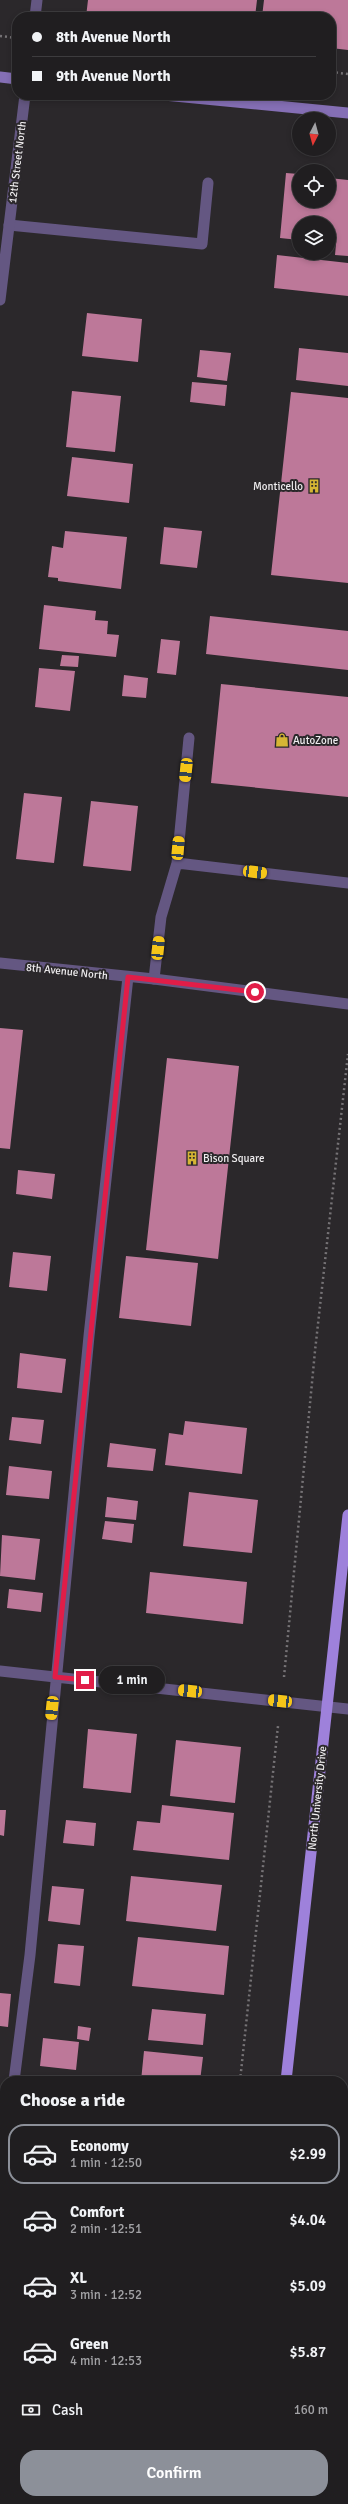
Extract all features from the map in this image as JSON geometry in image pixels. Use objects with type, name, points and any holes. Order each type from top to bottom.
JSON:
[{"type":"main road","points":[[0,77],[12,78]]},
{"type":"main road","points":[[212,100],[348,114]]},
{"type":"main road","name":"North University Drive","points":[[287,2076],[348,1514]]},
{"type":"street","points":[[36,12],[37,0]]},
{"type":"street","name":"12th Street North","points":[[0,300],[23,100]]},
{"type":"street","points":[[9,225],[202,244],[208,183]]},
{"type":"street","points":[[154,979],[161,917],[177,863],[189,738]]},
{"type":"street","points":[[177,863],[348,883]]},
{"type":"street","name":"8th Avenue North","points":[[0,964],[154,979],[348,1004]]},
{"type":"street","points":[[15,2076],[30,1947],[55,1677],[128,977]]},
{"type":"street","points":[[0,1671],[348,1708]]},
{"type":"path","points":[[0,36],[12,37]]},
{"type":"path","points":[[336,73],[348,74]]},
{"type":"path","points":[[241,2076],[318,1322],[348,1054]]},
{"type":"building","points":[[88,0],[257,0],[256,12],[87,12]]},
{"type":"building","points":[[264,0],[348,0],[348,50],[336,49],[336,12],[263,12]]},
{"type":"building","points":[[286,173],[292,173],[292,208],[336,208],[336,179],[348,180],[348,256],[336,255],[336,216],[292,216],[292,239],[280,238]]},
{"type":"building","points":[[277,255],[292,257],[292,260],[321,260],[348,263],[348,296],[274,288]]},
{"type":"building","points":[[87,313],[142,319],[138,362],[82,356]]},
{"type":"building","points":[[299,348],[348,353],[348,386],[296,380]]},
{"type":"building","points":[[200,350],[231,353],[227,381],[197,377]]},
{"type":"building","points":[[192,382],[227,385],[225,406],[190,402]]},
{"type":"building","points":[[72,391],[121,396],[115,452],[66,447]]},
{"type":"building","name":"Monticello","points":[[291,392],[348,398],[348,583],[271,575]]},
{"type":"building","points":[[72,457],[133,464],[129,503],[67,496]]},
{"type":"building","points":[[164,527],[202,531],[197,568],[160,564]]},
{"type":"building","points":[[65,531],[127,537],[121,589],[58,581],[58,578],[48,577],[52,546],[63,548]]},
{"type":"building","points":[[44,605],[96,611],[95,620],[108,621],[107,634],[119,635],[116,657],[39,649]]},
{"type":"building","points":[[210,616],[348,631],[348,670],[206,654]]},
{"type":"building","points":[[161,639],[180,641],[176,675],[157,673]]},
{"type":"building","points":[[62,655],[79,656],[78,667],[60,666]]},
{"type":"building","points":[[39,668],[75,671],[70,711],[35,707]]},
{"type":"building","points":[[124,675],[148,678],[146,698],[122,696]]},
{"type":"building","name":"AutoZone","points":[[221,684],[348,697],[348,797],[211,783]]},
{"type":"building","points":[[24,793],[62,797],[54,863],[16,859]]},
{"type":"building","points":[[91,801],[138,806],[131,871],[83,866]]},
{"type":"building","points":[[0,1028],[23,1030],[10,1149],[0,1148]]},
{"type":"building","name":"Bison Square","points":[[167,1058],[239,1066],[218,1259],[146,1250]]},
{"type":"building","points":[[18,1170],[55,1174],[52,1199],[16,1194]]},
{"type":"building","points":[[13,1252],[51,1256],[47,1291],[9,1287]]},
{"type":"building","points":[[126,1256],[198,1263],[191,1326],[119,1318]]},
{"type":"building","points":[[20,1353],[66,1359],[62,1393],[17,1388]]},
{"type":"building","points":[[12,1417],[44,1420],[41,1444],[9,1440]]},
{"type":"building","points":[[185,1421],[247,1428],[242,1474],[165,1465],[169,1433],[183,1435]]},
{"type":"building","points":[[110,1443],[156,1449],[153,1471],[107,1467]]},
{"type":"building","points":[[9,1466],[52,1471],[49,1499],[6,1495]]},
{"type":"building","points":[[189,1492],[258,1500],[252,1553],[183,1546]]},
{"type":"building","points":[[107,1497],[138,1501],[136,1520],[105,1517]]},
{"type":"building","points":[[105,1521],[134,1524],[132,1543],[102,1539]]},
{"type":"building","points":[[2,1535],[40,1539],[35,1580],[0,1576]]},
{"type":"building","points":[[150,1572],[247,1582],[243,1624],[146,1613]]},
{"type":"building","points":[[9,1589],[43,1593],[41,1612],[7,1608]]},
{"type":"building","points":[[88,1729],[137,1734],[131,1793],[83,1788]]},
{"type":"building","points":[[176,1740],[241,1747],[235,1803],[170,1796]]},
{"type":"building","points":[[162,1805],[234,1813],[229,1860],[133,1850],[137,1821],[160,1823]]},
{"type":"building","points":[[0,1810],[6,1810],[4,1836],[0,1835]]},
{"type":"building","points":[[66,1820],[96,1823],[94,1846],[63,1843]]},
{"type":"building","points":[[131,1876],[222,1885],[216,1931],[126,1921]]},
{"type":"building","points":[[52,1886],[84,1889],[80,1925],[48,1921]]},
{"type":"building","points":[[138,1937],[229,1946],[224,1995],[132,1986]]},
{"type":"building","points":[[58,1944],[84,1946],[80,1986],[54,1983]]},
{"type":"building","points":[[0,1993],[11,1994],[8,2027],[0,2026]]},
{"type":"building","points":[[152,2009],[206,2014],[203,2045],[148,2040]]},
{"type":"building","points":[[78,2026],[91,2028],[89,2041],[77,2039]]},
{"type":"building","points":[[43,2038],[79,2042],[76,2070],[40,2066]]},
{"type":"building","points":[[144,2051],[203,2057],[201,2076],[142,2076]]},
{"type":"place","name":"Monticello","points":[[314,486]]},
{"type":"place","name":"AutoZone","points":[[282,740]]},
{"type":"place","name":"Bison Square","points":[[192,1158]]},
{"type":"route","points":[[85,1680],[55,1677],[89,1336],[128,977],[255,992]]}]
